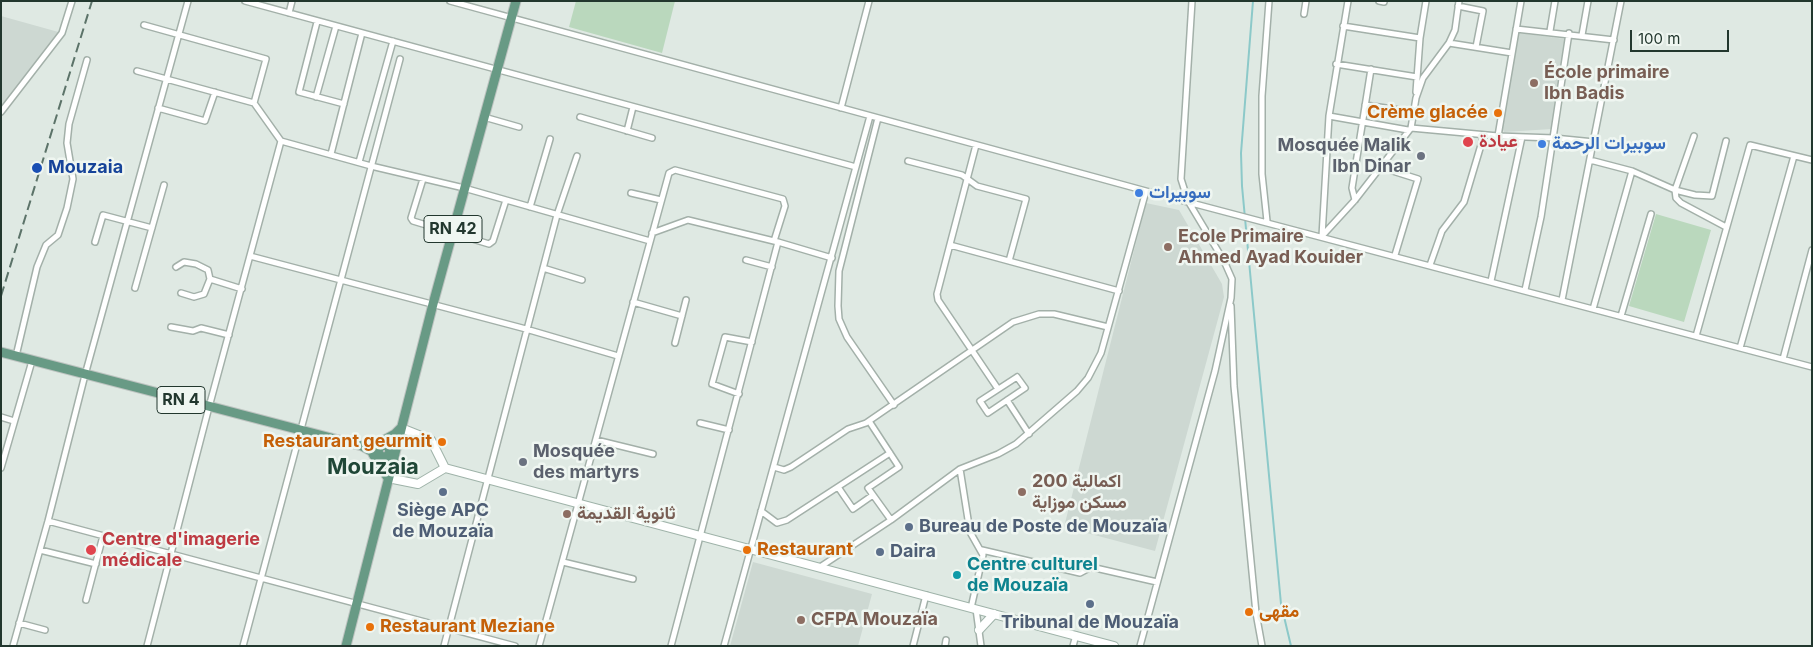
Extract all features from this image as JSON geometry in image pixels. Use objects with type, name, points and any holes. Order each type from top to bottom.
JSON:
[{"type":"main road","name":"RN 42","points":[[389,452],[401,428],[432,304],[516,1]]},
{"type":"main road","name":"RN 4","points":[[1,352],[300,432],[368,447]]},
{"type":"main road","points":[[368,447],[395,434],[401,428],[431,440],[445,468]]},
{"type":"main road","points":[[346,646],[388,478],[389,452],[368,447]]},
{"type":"main road","points":[[368,447],[388,478],[418,484],[445,468],[1114,646]]},
{"type":"main road","points":[[979,630],[994,614]]},
{"type":"street","points":[[1,112],[62,33],[72,1]]},
{"type":"street","points":[[13,646],[48,521],[84,375],[188,1]]},
{"type":"street","points":[[245,1],[856,167]]},
{"type":"street","points":[[289,13],[292,1]]},
{"type":"street","points":[[450,1],[1146,191],[1812,367]]},
{"type":"street","points":[[841,108],[869,1]]},
{"type":"street","points":[[1192,1],[1181,180],[1188,201],[1224,261],[1232,279],[1234,386],[1256,613],[1262,646]]},
{"type":"street","points":[[1267,222],[1262,174],[1262,96],[1268,1]]},
{"type":"street","points":[[1304,14],[1306,1]]},
{"type":"street","points":[[1322,236],[1329,116],[1336,64],[1348,1]]},
{"type":"street","points":[[1322,236],[1355,200],[1409,129],[1416,98],[1420,38],[1426,1]]},
{"type":"street","points":[[1498,136],[1521,1]]},
{"type":"street","points":[[1550,31],[1555,1]]},
{"type":"street","points":[[1582,34],[1588,1]]},
{"type":"street","points":[[1562,300],[1621,1]]},
{"type":"street","points":[[1416,98],[1423,78],[1449,43],[1455,30],[1459,4],[1482,11],[1476,47]]},
{"type":"street","points":[[317,22],[299,92],[344,104]]},
{"type":"street","points":[[144,25],[266,59],[254,104]]},
{"type":"street","points":[[316,97],[336,26]]},
{"type":"street","points":[[1343,26],[1420,38]]},
{"type":"street","points":[[1516,29],[1582,34],[1614,40]]},
{"type":"street","points":[[331,154],[362,33]]},
{"type":"street","points":[[1525,290],[1541,218],[1569,33]]},
{"type":"street","points":[[359,162],[393,41]]},
{"type":"street","points":[[1449,43],[1512,53]]},
{"type":"street","points":[[243,646],[400,59]]},
{"type":"street","points":[[16,356],[37,267],[46,244],[58,235],[67,208],[73,178],[68,143],[70,124],[87,60]]},
{"type":"street","points":[[1336,64],[1417,77]]},
{"type":"street","points":[[1355,200],[1352,188],[1371,70]]},
{"type":"street","points":[[136,71],[254,104],[282,142],[464,188],[650,242]]},
{"type":"street","points":[[158,108],[205,120],[214,92]]},
{"type":"street","points":[[1365,104],[1414,112]]},
{"type":"street","points":[[627,131],[633,107]]},
{"type":"street","points":[[724,646],[870,116]]},
{"type":"street","points":[[1329,116],[1361,123],[1409,129],[1594,142]]},
{"type":"street","points":[[484,117],[520,127]]},
{"type":"street","points":[[580,117],[652,138]]},
{"type":"street","points":[[878,118],[838,271],[838,306],[839,319],[847,337],[894,405]]},
{"type":"street","points":[[1430,265],[1442,230],[1464,202],[1484,135]]},
{"type":"street","points":[[1694,136],[1675,190],[1676,198],[1681,204],[1726,227]]},
{"type":"street","points":[[1491,281],[1522,137]]},
{"type":"street","points":[[530,207],[550,139]]},
{"type":"street","points":[[1590,160],[1632,170],[1675,190],[1712,196],[1726,141]]},
{"type":"street","points":[[148,646],[209,407],[282,142]]},
{"type":"street","points":[[1696,336],[1750,144],[1812,160]]},
{"type":"street","points":[[976,145],[938,288],[938,300],[998,389]]},
{"type":"street","points":[[444,646],[557,215],[578,156]]},
{"type":"street","points":[[1740,348],[1794,156]]},
{"type":"street","points":[[908,161],[968,178],[977,186],[1026,199],[1009,261]]},
{"type":"street","points":[[1380,167],[1418,179],[1395,256]]},
{"type":"street","points":[[540,646],[669,173],[675,170],[783,199],[785,206],[776,241],[772,267],[671,646]]},
{"type":"street","points":[[1593,308],[1632,170]]},
{"type":"street","points":[[423,179],[411,218],[413,221],[489,244],[493,241],[506,200]]},
{"type":"street","points":[[135,288],[164,185]]},
{"type":"street","points":[[820,567],[891,520],[960,469],[998,454],[1029,434],[1067,402],[1088,378],[1101,353],[1146,191]]},
{"type":"street","points":[[631,193],[662,200]]},
{"type":"street","points":[[1621,316],[1652,214]]},
{"type":"street","points":[[95,242],[103,215],[152,228]]},
{"type":"street","points":[[652,233],[688,220],[776,241],[832,258]]},
{"type":"street","points":[[950,245],[1119,291]]},
{"type":"street","points":[[1783,359],[1812,250]]},
{"type":"street","points":[[250,256],[526,329],[618,356]]},
{"type":"street","points":[[746,260],[772,267]]},
{"type":"street","points":[[176,267],[184,262],[196,264],[208,270],[210,279],[204,294],[194,297],[181,293]]},
{"type":"street","points":[[543,268],[582,280]]},
{"type":"street","points":[[210,279],[242,288]]},
{"type":"street","points":[[1140,646],[1215,370],[1231,298]]},
{"type":"street","points":[[675,343],[686,300]]},
{"type":"street","points":[[633,302],[682,316]]},
{"type":"street","points":[[774,467],[784,470],[848,429],[869,421],[1013,322],[1039,314],[1054,314],[1108,327]]},
{"type":"street","points":[[171,327],[194,331],[201,328],[229,335]]},
{"type":"street","points":[[739,394],[712,384],[725,337],[752,342]]},
{"type":"street","points":[[1,468],[32,361]]},
{"type":"street","points":[[1017,377],[1025,388],[1007,400],[988,413],[980,401],[1017,377]]},
{"type":"street","points":[[1007,400],[1029,434]]},
{"type":"street","points":[[1,417],[14,421]]},
{"type":"street","points":[[869,421],[899,467],[868,488],[891,520]]},
{"type":"street","points":[[700,422],[729,430]]},
{"type":"street","points":[[596,440],[653,454]]},
{"type":"street","points":[[761,511],[777,522],[782,522],[890,453]]},
{"type":"street","points":[[960,469],[970,532],[982,550],[983,559],[974,608],[981,646]]},
{"type":"street","points":[[838,487],[853,509],[873,495]]},
{"type":"street","points":[[48,521],[261,579],[449,626],[515,646]]},
{"type":"street","points":[[86,600],[103,536]]},
{"type":"street","points":[[40,550],[96,564]]},
{"type":"street","points":[[982,550],[1080,573],[1092,567],[1157,582]]},
{"type":"street","points":[[563,562],[633,579]]},
{"type":"street","points":[[913,646],[926,595]]},
{"type":"street","points":[[19,623],[45,630]]},
{"type":"street","points":[[1072,646],[1076,636]]},
{"type":"shaded area","points":[[1,16],[62,33],[1,112]]},
{"type":"shaded area","name":"École primaire Ibn Badis","points":[[1519,33],[1565,39],[1552,129],[1504,132],[1502,127]]},
{"type":"shaded area","points":[[1146,203],[1179,210],[1222,284],[1224,297],[1155,551],[1064,527]]},
{"type":"shaded area","name":"CFPA Mouzaïa","points":[[753,562],[872,594],[858,646],[730,646]]},
{"type":"green space","points":[[576,1],[675,1],[662,53],[569,27]]},
{"type":"green space","points":[[1656,214],[1711,230],[1684,322],[1629,306]]},
{"type":"waterway","points":[[1253,1],[1241,153],[1242,186],[1281,604],[1291,646]]},
{"type":"railway","points":[[1,296],[92,1]]},
{"type":"place","name":"École primaire Ibn Badis","points":[[1534,83]]},
{"type":"place","name":"Crème glacée","points":[[1498,113]]},
{"type":"place","name":"عيادة","points":[[1468,142]]},
{"type":"place","name":"سوبيرات الرحمة","points":[[1542,144]]},
{"type":"place","name":"Mosquée Malik Ibn Dinar","points":[[1421,156]]},
{"type":"place","name":"Mouzaia","points":[[37,168]]},
{"type":"place","name":"سوبيرات","points":[[1139,193]]},
{"type":"place","name":"Ecole Primaire Ahmed Ayad Kouider","points":[[1168,247]]},
{"type":"place","name":"Restaurant geurmit","points":[[442,442]]},
{"type":"place","name":"Mosquée des martyrs","points":[[523,462]]},
{"type":"place","name":"Siège APC de Mouzaïa","points":[[443,492]]},
{"type":"place","name":"اكمالية 200 مسكن موزاية","points":[[1022,492]]},
{"type":"place","name":"ثانوية القديمة","points":[[567,514]]},
{"type":"place","name":"Bureau de Poste de Mouzaïa","points":[[909,527]]},
{"type":"place","name":"Centre d'imagerie médicale","points":[[91,550]]},
{"type":"place","name":"Restaurant","points":[[747,550]]},
{"type":"place","name":"Daira","points":[[880,552]]},
{"type":"place","name":"Centre culturel de Mouzaïa","points":[[957,575]]},
{"type":"place","name":"Tribunal de Mouzaïa","points":[[1090,604]]},
{"type":"place","name":"مقهى","points":[[1249,612]]},
{"type":"place","name":"CFPA Mouzaïa","points":[[801,620]]},
{"type":"place","name":"Restaurant Meziane","points":[[370,627]]},
{"type":"district","name":"Mouzaia","points":[[373,467]]}]
